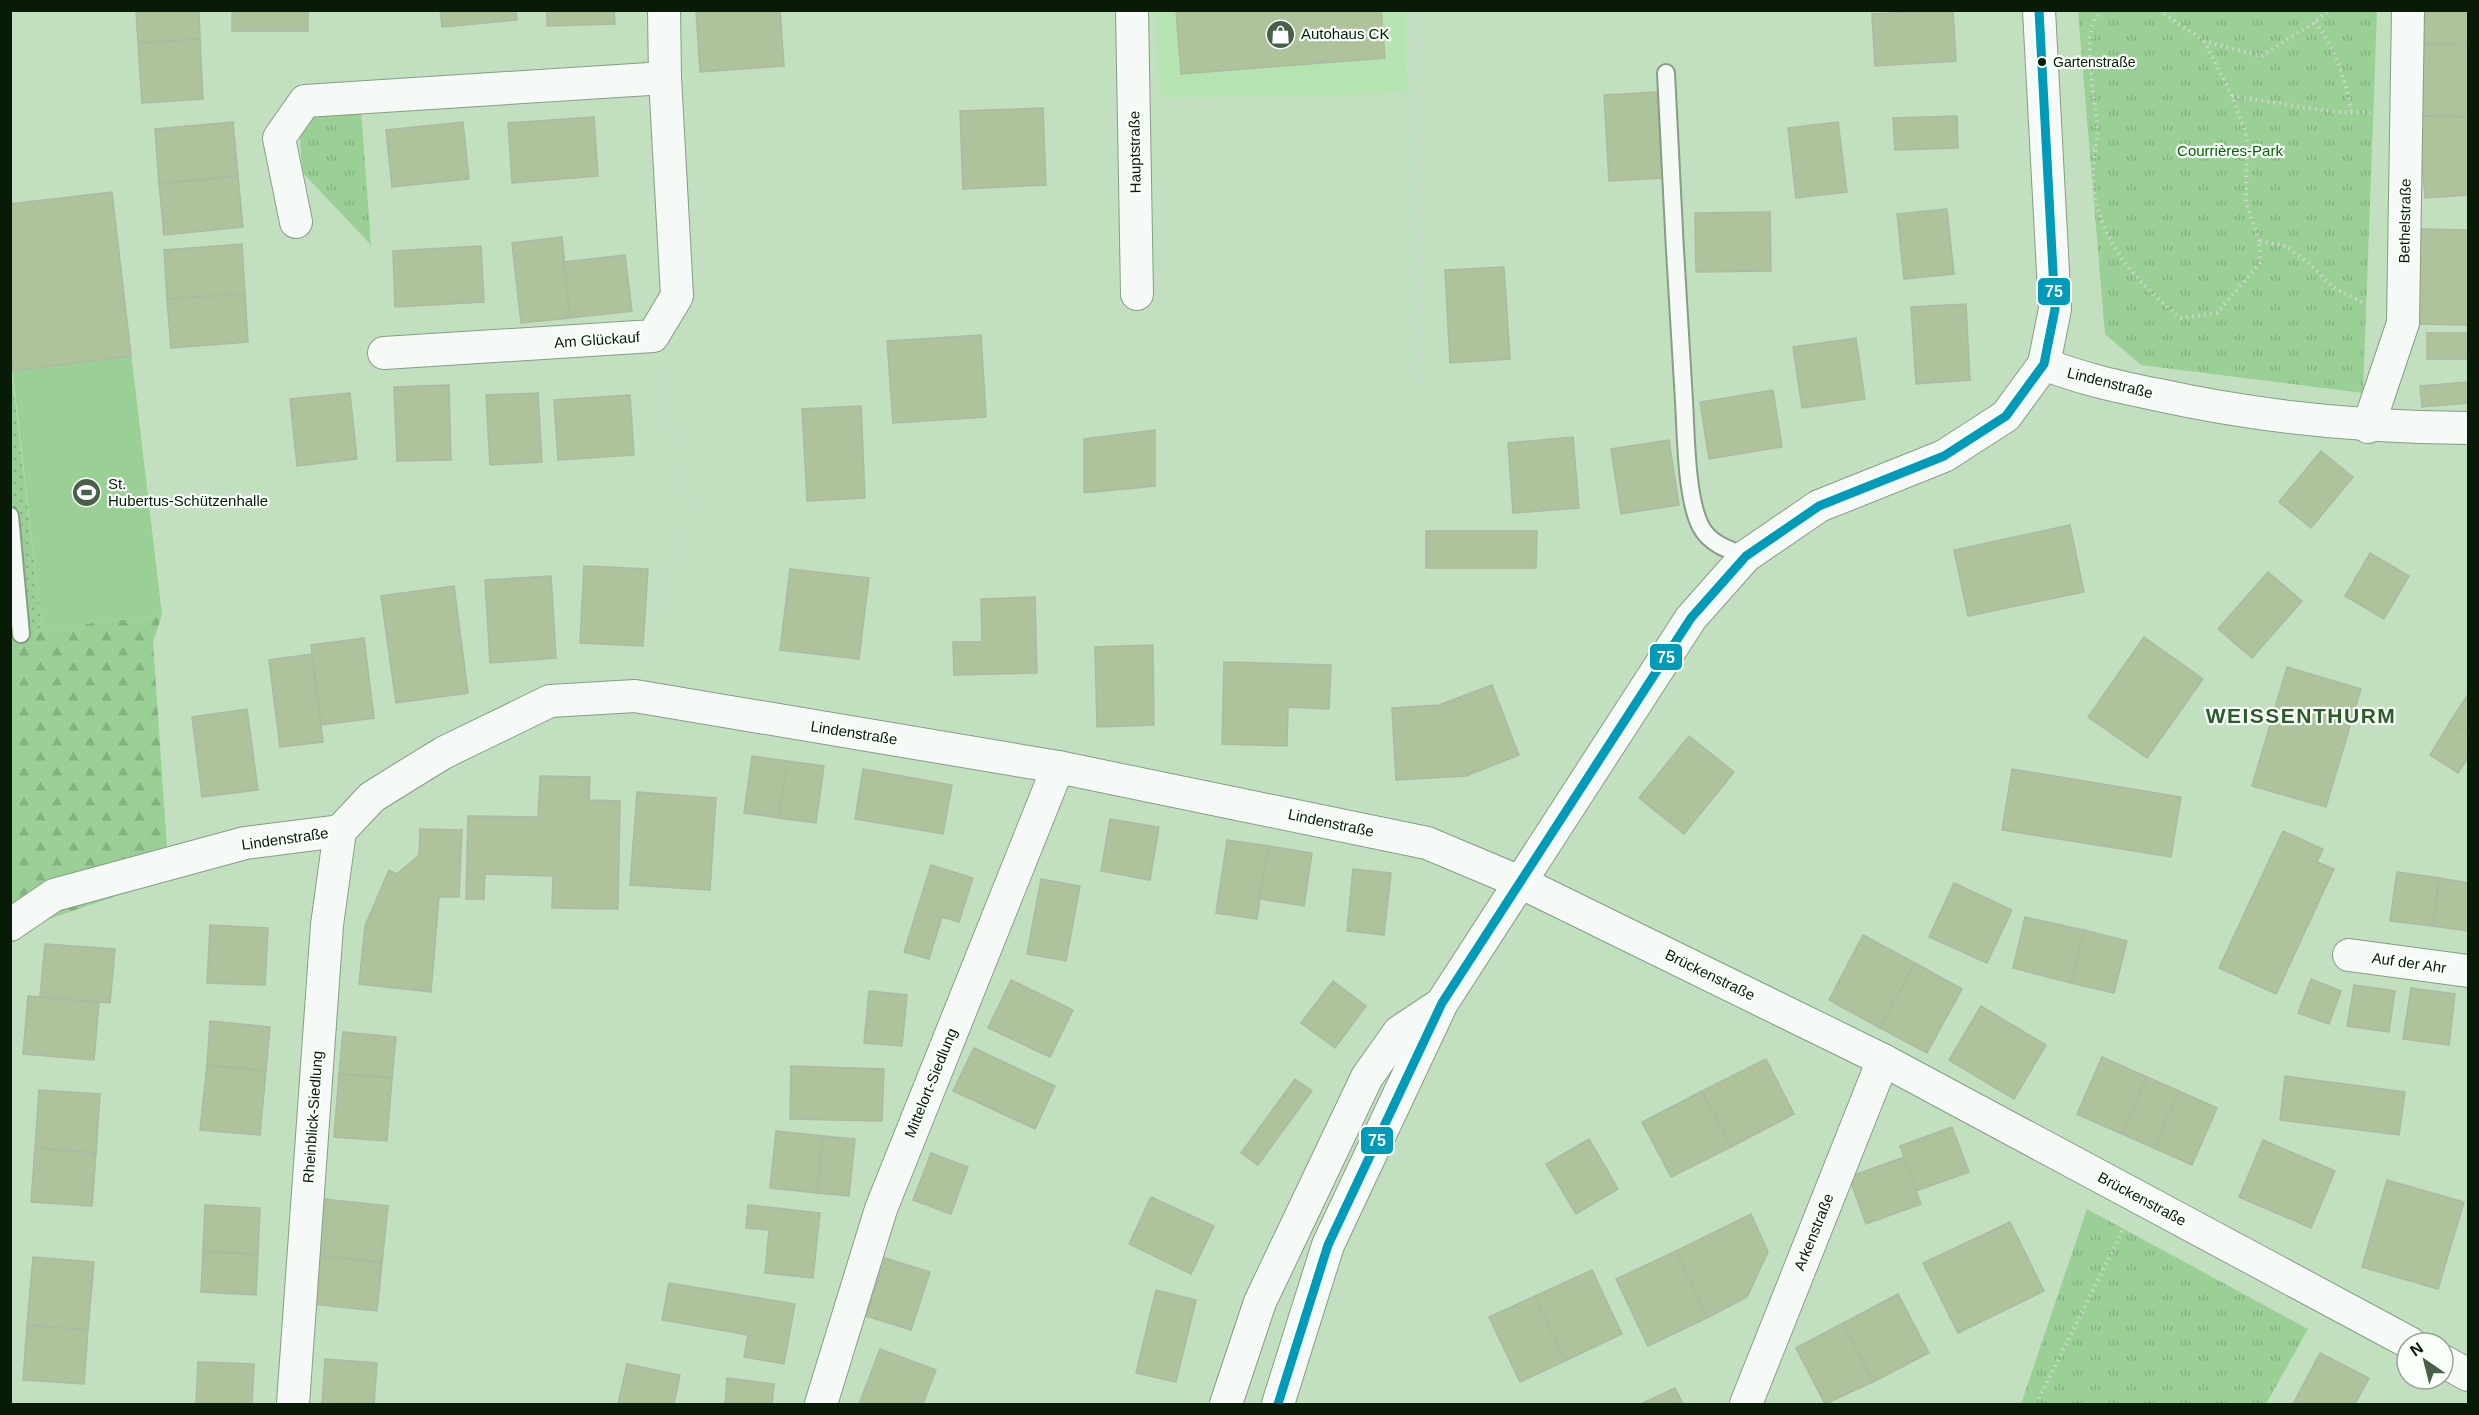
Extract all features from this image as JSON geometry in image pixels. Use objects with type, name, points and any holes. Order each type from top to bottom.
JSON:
[{"type":"street","name":"Am Glückauf","points":[[384,353],[653,336],[677,296],[665,78],[664,10]]},
{"type":"street","name":"Hauptstraße","points":[[1132,10],[1137,294]]},
{"type":"street","points":[[1278,1404],[1328,1245],[1442,1003],[1691,618],[1746,556],[1819,506],[1944,456],[2006,416],[2044,364],[2055,309],[2039,10]]},
{"type":"street","name":"Bethelstraße","points":[[2368,426],[2403,323],[2408,10]]},
{"type":"street","points":[[296,222],[279,138],[305,101],[665,78]]},
{"type":"street","name":"Lindenstraße","points":[[2044,364],[2083,379],[2223,409],[2368,426],[2469,428]]},
{"type":"street","name":"Lindenstraße","points":[[10,925],[54,895],[245,843],[340,831],[372,797],[443,753],[550,701],[635,696],[1058,767],[1427,843],[1520,882]]},
{"type":"street","name":"Mittelort-Siedlung","points":[[821,1404],[881,1209],[1058,767]]},
{"type":"street","name":"Rheinblick-Siedlung","points":[[293,1404],[327,925],[340,831]]},
{"type":"street","name":"Brückenstraße","points":[[1520,882],[1883,1060],[2395,1335]]},
{"type":"street","name":"Auf der Ahr","points":[[2349,955],[2469,971]]},
{"type":"street","points":[[1226,1404],[1260,1302],[1367,1077],[1399,1032],[1442,1003]]},
{"type":"street","name":"Arkenstraße","points":[[1746,1404],[1883,1060]]},
{"type":"street","points":[[2455,1367],[2469,1375]]},
{"type":"lane","points":[[1666,73],[1688,462],[1695,507],[1700,525],[1711,540],[1746,556]]},
{"type":"lane","points":[[10,516],[21,634]]},
{"type":"path","points":[[1420,10],[1421,386]]},
{"type":"path","points":[[2102,10],[2092,22],[2090,81],[2097,124],[2093,180],[2103,224],[2125,267],[2151,294],[2181,318],[2217,313],[2260,263],[2259,241],[2246,202],[2247,138],[2232,96],[2204,41]]},
{"type":"path","points":[[2159,10],[2204,41],[2261,56],[2315,22],[2328,10]]},
{"type":"path","points":[[2315,22],[2332,45],[2345,79],[2351,111]]},
{"type":"path","points":[[2232,96],[2336,112],[2351,111],[2407,117]]},
{"type":"path","points":[[2259,241],[2286,246],[2310,264],[2333,287],[2403,323]]},
{"type":"path","points":[[635,696],[689,509],[653,336]]},
{"type":"path","points":[[2036,1404],[2139,1197]]},
{"type":"shaded area","points":[[1155,11],[1405,11],[1407,94],[1160,97]]},
{"type":"green space","name":"Courrières-Park","points":[[2078,11],[2377,11],[2363,393],[2141,365],[2105,334]]},
{"type":"green space","points":[[361,110],[371,245],[302,172],[300,138],[310,116]]},
{"type":"green space","name":"St. Hubertus-Schützenhalle","points":[[112,192],[162,615],[42,629],[11,357],[10,204]]},
{"type":"green space","points":[[10,357],[42,629],[11,642],[10,642]]},
{"type":"green space","points":[[162,615],[153,642],[169,878],[11,932],[11,642],[42,629]]},
{"type":"green space","points":[[2087,1209],[2308,1329],[2266,1404],[2021,1404]]},
{"type":"building","points":[[136,10],[199,10],[200,39],[138,43]]},
{"type":"building","points":[[232,10],[308,10],[308,31],[232,31]]},
{"type":"building","points":[[440,10],[516,10],[517,20],[442,27]]},
{"type":"building","points":[[547,10],[614,10],[615,24],[547,26]]},
{"type":"building","points":[[696,10],[780,10],[784,66],[700,72]]},
{"type":"building","name":"Autohaus CK","points":[[1176,10],[1381,10],[1385,58],[1181,74]]},
{"type":"building","points":[[1953,10],[1956,61],[1875,66],[1872,14]]},
{"type":"building","points":[[2420,10],[2468,10],[2468,45],[2419,44]]},
{"type":"building","points":[[200,39],[203,99],[142,103],[138,43]]},
{"type":"building","points":[[2419,44],[2468,45],[2468,117],[2418,116]]},
{"type":"building","points":[[1657,92],[1663,178],[1609,181],[1604,95]]},
{"type":"building","points":[[1043,108],[1046,185],[963,189],[960,111]]},
{"type":"building","points":[[1957,116],[1958,148],[1895,150],[1893,118]]},
{"type":"building","points":[[2418,116],[2468,117],[2468,195],[2425,198]]},
{"type":"building","points":[[594,117],[598,176],[512,183],[508,123]]},
{"type":"building","points":[[233,122],[238,176],[159,184],[155,129]]},
{"type":"building","points":[[463,122],[469,179],[392,187],[386,130]]},
{"type":"building","points":[[1838,122],[1847,192],[1796,198],[1788,128]]},
{"type":"building","points":[[238,176],[243,227],[164,235],[159,184]]},
{"type":"building","points":[[112,192],[131,356],[12,371],[10,204]]},
{"type":"building","points":[[1947,209],[1954,274],[1904,279],[1897,214]]},
{"type":"building","points":[[1770,212],[1771,271],[1696,272],[1695,213]]},
{"type":"building","points":[[2420,229],[2468,230],[2468,325],[2418,324]]},
{"type":"building","points":[[562,237],[570,318],[521,323],[512,243]]},
{"type":"building","points":[[242,244],[245,294],[167,299],[164,250]]},
{"type":"building","points":[[481,246],[484,302],[395,307],[393,251]]},
{"type":"building","points":[[625,255],[632,311],[570,318],[564,262]]},
{"type":"building","points":[[1504,267],[1510,359],[1450,363],[1445,270]]},
{"type":"building","points":[[245,294],[248,342],[171,348],[167,299]]},
{"type":"building","points":[[1966,304],[1970,380],[1916,384],[1911,307]]},
{"type":"building","points":[[2427,333],[2468,333],[2468,359],[2427,359]]},
{"type":"building","points":[[981,335],[986,417],[893,423],[887,341]]},
{"type":"building","points":[[1856,338],[1865,399],[1802,408],[1793,347]]},
{"type":"building","points":[[2468,382],[2468,403],[2422,407],[2420,386]]},
{"type":"building","points":[[449,385],[451,460],[397,461],[394,387]]},
{"type":"building","points":[[1773,390],[1782,447],[1709,459],[1700,402]]},
{"type":"building","points":[[350,393],[357,459],[297,466],[290,399]]},
{"type":"building","points":[[538,393],[542,462],[490,465],[486,395]]},
{"type":"building","points":[[630,395],[634,455],[558,460],[554,400]]},
{"type":"building","points":[[861,406],[865,498],[807,501],[802,409]]},
{"type":"building","points":[[1155,430],[1155,486],[1084,493],[1084,439]]},
{"type":"building","points":[[1573,437],[1579,508],[1513,513],[1508,443]]},
{"type":"building","points":[[1669,440],[1679,505],[1621,514],[1611,449]]},
{"type":"building","points":[[2321,451],[2353,477],[2311,528],[2279,502]]},
{"type":"building","points":[[2070,525],[2084,592],[1968,616],[1954,550]]},
{"type":"building","points":[[1426,531],[1537,531],[1536,568],[1426,568]]},
{"type":"building","points":[[2370,553],[2409,576],[2384,619],[2345,596]]},
{"type":"building","points":[[584,566],[648,569],[643,646],[580,643]]},
{"type":"building","points":[[790,569],[869,578],[859,659],[780,650]]},
{"type":"building","points":[[2268,572],[2302,601],[2252,658],[2218,629]]},
{"type":"building","points":[[551,576],[556,658],[490,663],[485,580]]},
{"type":"building","points":[[454,586],[468,693],[396,703],[381,596]]},
{"type":"building","points":[[1035,597],[1037,673],[954,675],[953,642],[982,642],[981,599]]},
{"type":"building","points":[[2144,637],[2203,679],[2147,758],[2088,717]]},
{"type":"building","points":[[364,638],[374,718],[321,725],[311,645]]},
{"type":"building","points":[[1153,645],[1154,725],[1097,727],[1095,647]]},
{"type":"building","points":[[312,654],[323,742],[280,747],[269,660]]},
{"type":"building","points":[[1224,662],[1331,665],[1329,709],[1288,707],[1287,746],[1222,744]]},
{"type":"building","points":[[2287,667],[2361,689],[2326,807],[2252,786]]},
{"type":"building","points":[[1492,685],[1519,755],[1466,776],[1396,780],[1392,708],[1439,705]]},
{"type":"building","points":[[2468,694],[2468,734],[2450,722]]},
{"type":"building","points":[[247,709],[258,790],[202,797],[192,717]]},
{"type":"building","points":[[2450,722],[2468,734],[2468,758],[2458,773],[2430,755]]},
{"type":"building","points":[[1689,736],[1734,772],[1684,834],[1639,798]]},
{"type":"building","points":[[752,756],[787,761],[779,818],[744,813]]},
{"type":"building","points":[[787,761],[824,766],[816,823],[779,818]]},
{"type":"building","points":[[863,769],[952,785],[943,834],[855,819]]},
{"type":"building","points":[[2012,769],[2181,797],[2171,857],[2002,830]]},
{"type":"building","points":[[540,776],[590,777],[589,800],[620,801],[618,909],[552,908],[553,876],[485,874],[484,899],[466,899],[468,816],[538,817]]},
{"type":"building","points":[[637,792],[716,798],[710,890],[630,885]]},
{"type":"building","points":[[1110,819],[1159,827],[1150,880],[1101,871]]},
{"type":"building","points":[[420,829],[462,830],[459,897],[439,897],[431,992],[359,984],[365,926],[389,870],[397,874],[419,855]]},
{"type":"building","points":[[2283,831],[2323,849],[2317,862],[2334,869],[2276,994],[2219,968]]},
{"type":"building","points":[[1227,840],[1268,846],[1257,919],[1216,913]]},
{"type":"building","points":[[1268,846],[1312,853],[1304,906],[1260,899]]},
{"type":"building","points":[[931,865],[973,878],[959,922],[942,917],[929,959],[904,952]]},
{"type":"building","points":[[1353,869],[1391,873],[1384,935],[1347,931]]},
{"type":"building","points":[[2397,872],[2439,878],[2433,926],[2390,921]]},
{"type":"building","points":[[2439,878],[2468,883],[2468,931],[2433,926]]},
{"type":"building","points":[[1041,879],[1080,886],[1066,961],[1027,954]]},
{"type":"building","points":[[1954,883],[2012,910],[1987,963],[1929,937]]},
{"type":"building","points":[[2025,917],[2084,930],[2071,983],[2013,968]]},
{"type":"building","points":[[210,925],[268,928],[265,985],[207,983]]},
{"type":"building","points":[[2084,930],[2127,941],[2114,993],[2071,983]]},
{"type":"building","points":[[1863,935],[1915,963],[1880,1028],[1829,1000]]},
{"type":"building","points":[[45,944],[115,949],[110,1003],[40,997]]},
{"type":"building","points":[[1915,963],[1962,989],[1927,1053],[1880,1028]]},
{"type":"building","points":[[2311,979],[2341,991],[2329,1024],[2298,1013]]},
{"type":"building","points":[[1011,980],[1073,1010],[1050,1057],[988,1028]]},
{"type":"building","points":[[1333,981],[1366,1006],[1335,1048],[1301,1023]]},
{"type":"building","points":[[2354,985],[2395,991],[2389,1032],[2347,1026]]},
{"type":"building","points":[[2411,988],[2455,994],[2449,1045],[2403,1039]]},
{"type":"building","points":[[869,991],[907,995],[902,1046],[864,1043]]},
{"type":"building","points":[[28,996],[99,1003],[94,1060],[23,1054]]},
{"type":"building","points":[[1981,1006],[2046,1045],[2014,1099],[1949,1060]]},
{"type":"building","points":[[210,1021],[270,1027],[266,1071],[207,1065]]},
{"type":"building","points":[[343,1032],[396,1037],[392,1078],[339,1074]]},
{"type":"building","points":[[974,1048],[1055,1086],[1035,1129],[953,1091]]},
{"type":"building","points":[[2102,1057],[2147,1077],[2122,1134],[2077,1114]]},
{"type":"building","points":[[1766,1059],[1794,1114],[1731,1147],[1702,1091]]},
{"type":"building","points":[[207,1065],[266,1071],[260,1135],[200,1130]]},
{"type":"building","points":[[791,1066],[884,1069],[882,1121],[790,1119]]},
{"type":"building","points":[[339,1074],[392,1078],[387,1141],[334,1137]]},
{"type":"building","points":[[2285,1076],[2405,1092],[2399,1135],[2280,1120]]},
{"type":"building","points":[[2147,1077],[2179,1091],[2154,1148],[2122,1134]]},
{"type":"building","points":[[1295,1079],[1312,1091],[1258,1165],[1241,1153]]},
{"type":"building","points":[[39,1090],[100,1094],[96,1153],[35,1148]]},
{"type":"building","points":[[1702,1091],[1731,1147],[1671,1177],[1642,1122]]},
{"type":"building","points":[[2179,1091],[2217,1108],[2192,1165],[2154,1148]]},
{"type":"building","points":[[1952,1127],[1969,1172],[1916,1191],[1900,1146]]},
{"type":"building","points":[[776,1131],[823,1136],[817,1193],[770,1188]]},
{"type":"building","points":[[823,1136],[855,1139],[849,1196],[817,1193]]},
{"type":"building","points":[[1589,1139],[1618,1189],[1576,1214],[1546,1164]]},
{"type":"building","points":[[2263,1140],[2335,1171],[2311,1228],[2239,1197]]},
{"type":"building","points":[[35,1148],[96,1153],[92,1206],[31,1202]]},
{"type":"building","points":[[931,1153],[968,1167],[951,1214],[913,1200]]},
{"type":"building","points":[[1904,1157],[1921,1204],[1866,1224],[1849,1177]]},
{"type":"building","points":[[2387,1180],[2464,1202],[2438,1289],[2362,1267]]},
{"type":"building","points":[[1151,1197],[1214,1226],[1191,1274],[1129,1244]]},
{"type":"building","points":[[324,1199],[388,1206],[382,1263],[318,1255]]},
{"type":"building","points":[[205,1205],[260,1208],[258,1254],[203,1252]]},
{"type":"building","points":[[748,1205],[820,1213],[813,1278],[765,1273],[769,1230],[746,1228]]},
{"type":"building","points":[[1751,1214],[1768,1252],[1747,1297],[1707,1318],[1676,1251]]},
{"type":"building","points":[[2010,1222],[2044,1291],[1958,1333],[1923,1263]]},
{"type":"building","points":[[1676,1251],[1707,1318],[1648,1346],[1616,1279]]},
{"type":"building","points":[[203,1252],[258,1254],[256,1295],[201,1292]]},
{"type":"building","points":[[318,1255],[382,1263],[377,1311],[313,1304]]},
{"type":"building","points":[[33,1257],[94,1262],[88,1330],[27,1325]]},
{"type":"building","points":[[885,1258],[930,1272],[911,1330],[866,1316]]},
{"type":"building","points":[[1592,1270],[1622,1334],[1565,1361],[1535,1296]]},
{"type":"building","points":[[669,1283],[795,1304],[784,1364],[744,1357],[748,1335],[662,1320]]},
{"type":"building","points":[[1156,1290],[1196,1300],[1176,1382],[1136,1373]]},
{"type":"building","points":[[1898,1294],[1929,1353],[1873,1382],[1843,1323]]},
{"type":"building","points":[[1535,1296],[1565,1361],[1520,1382],[1489,1317]]},
{"type":"building","points":[[1843,1323],[1873,1382],[1825,1404],[1796,1348]]},
{"type":"building","points":[[27,1325],[88,1330],[84,1384],[23,1380]]},
{"type":"building","points":[[880,1349],[936,1370],[923,1404],[859,1404]]},
{"type":"building","points":[[2320,1353],[2369,1378],[2355,1404],[2293,1404]]},
{"type":"building","points":[[325,1359],[377,1363],[374,1404],[322,1404]]},
{"type":"building","points":[[198,1362],[254,1364],[252,1404],[196,1404]]},
{"type":"building","points":[[627,1364],[680,1375],[674,1404],[618,1404]]},
{"type":"building","points":[[727,1378],[774,1384],[772,1404],[725,1404]]},
{"type":"building","points":[[1675,1388],[1683,1404],[1641,1404]]},
{"type":"transit line","name":"75","points":[[1278,1404],[1328,1245],[1442,1003],[1691,618],[1746,556],[1819,506],[1944,456],[2006,416],[2044,364],[2055,309],[2039,10]]},
{"type":"place","name":"Autohaus CK","points":[[1280,34]]},
{"type":"place","name":"Gartenstraße","points":[[2042,62]]},
{"type":"place","name":"St. Hubertus-Schützenhalle","points":[[87,493]]},
{"type":"district","name":"WEISSENTHURM","points":[[2301,716]]}]
